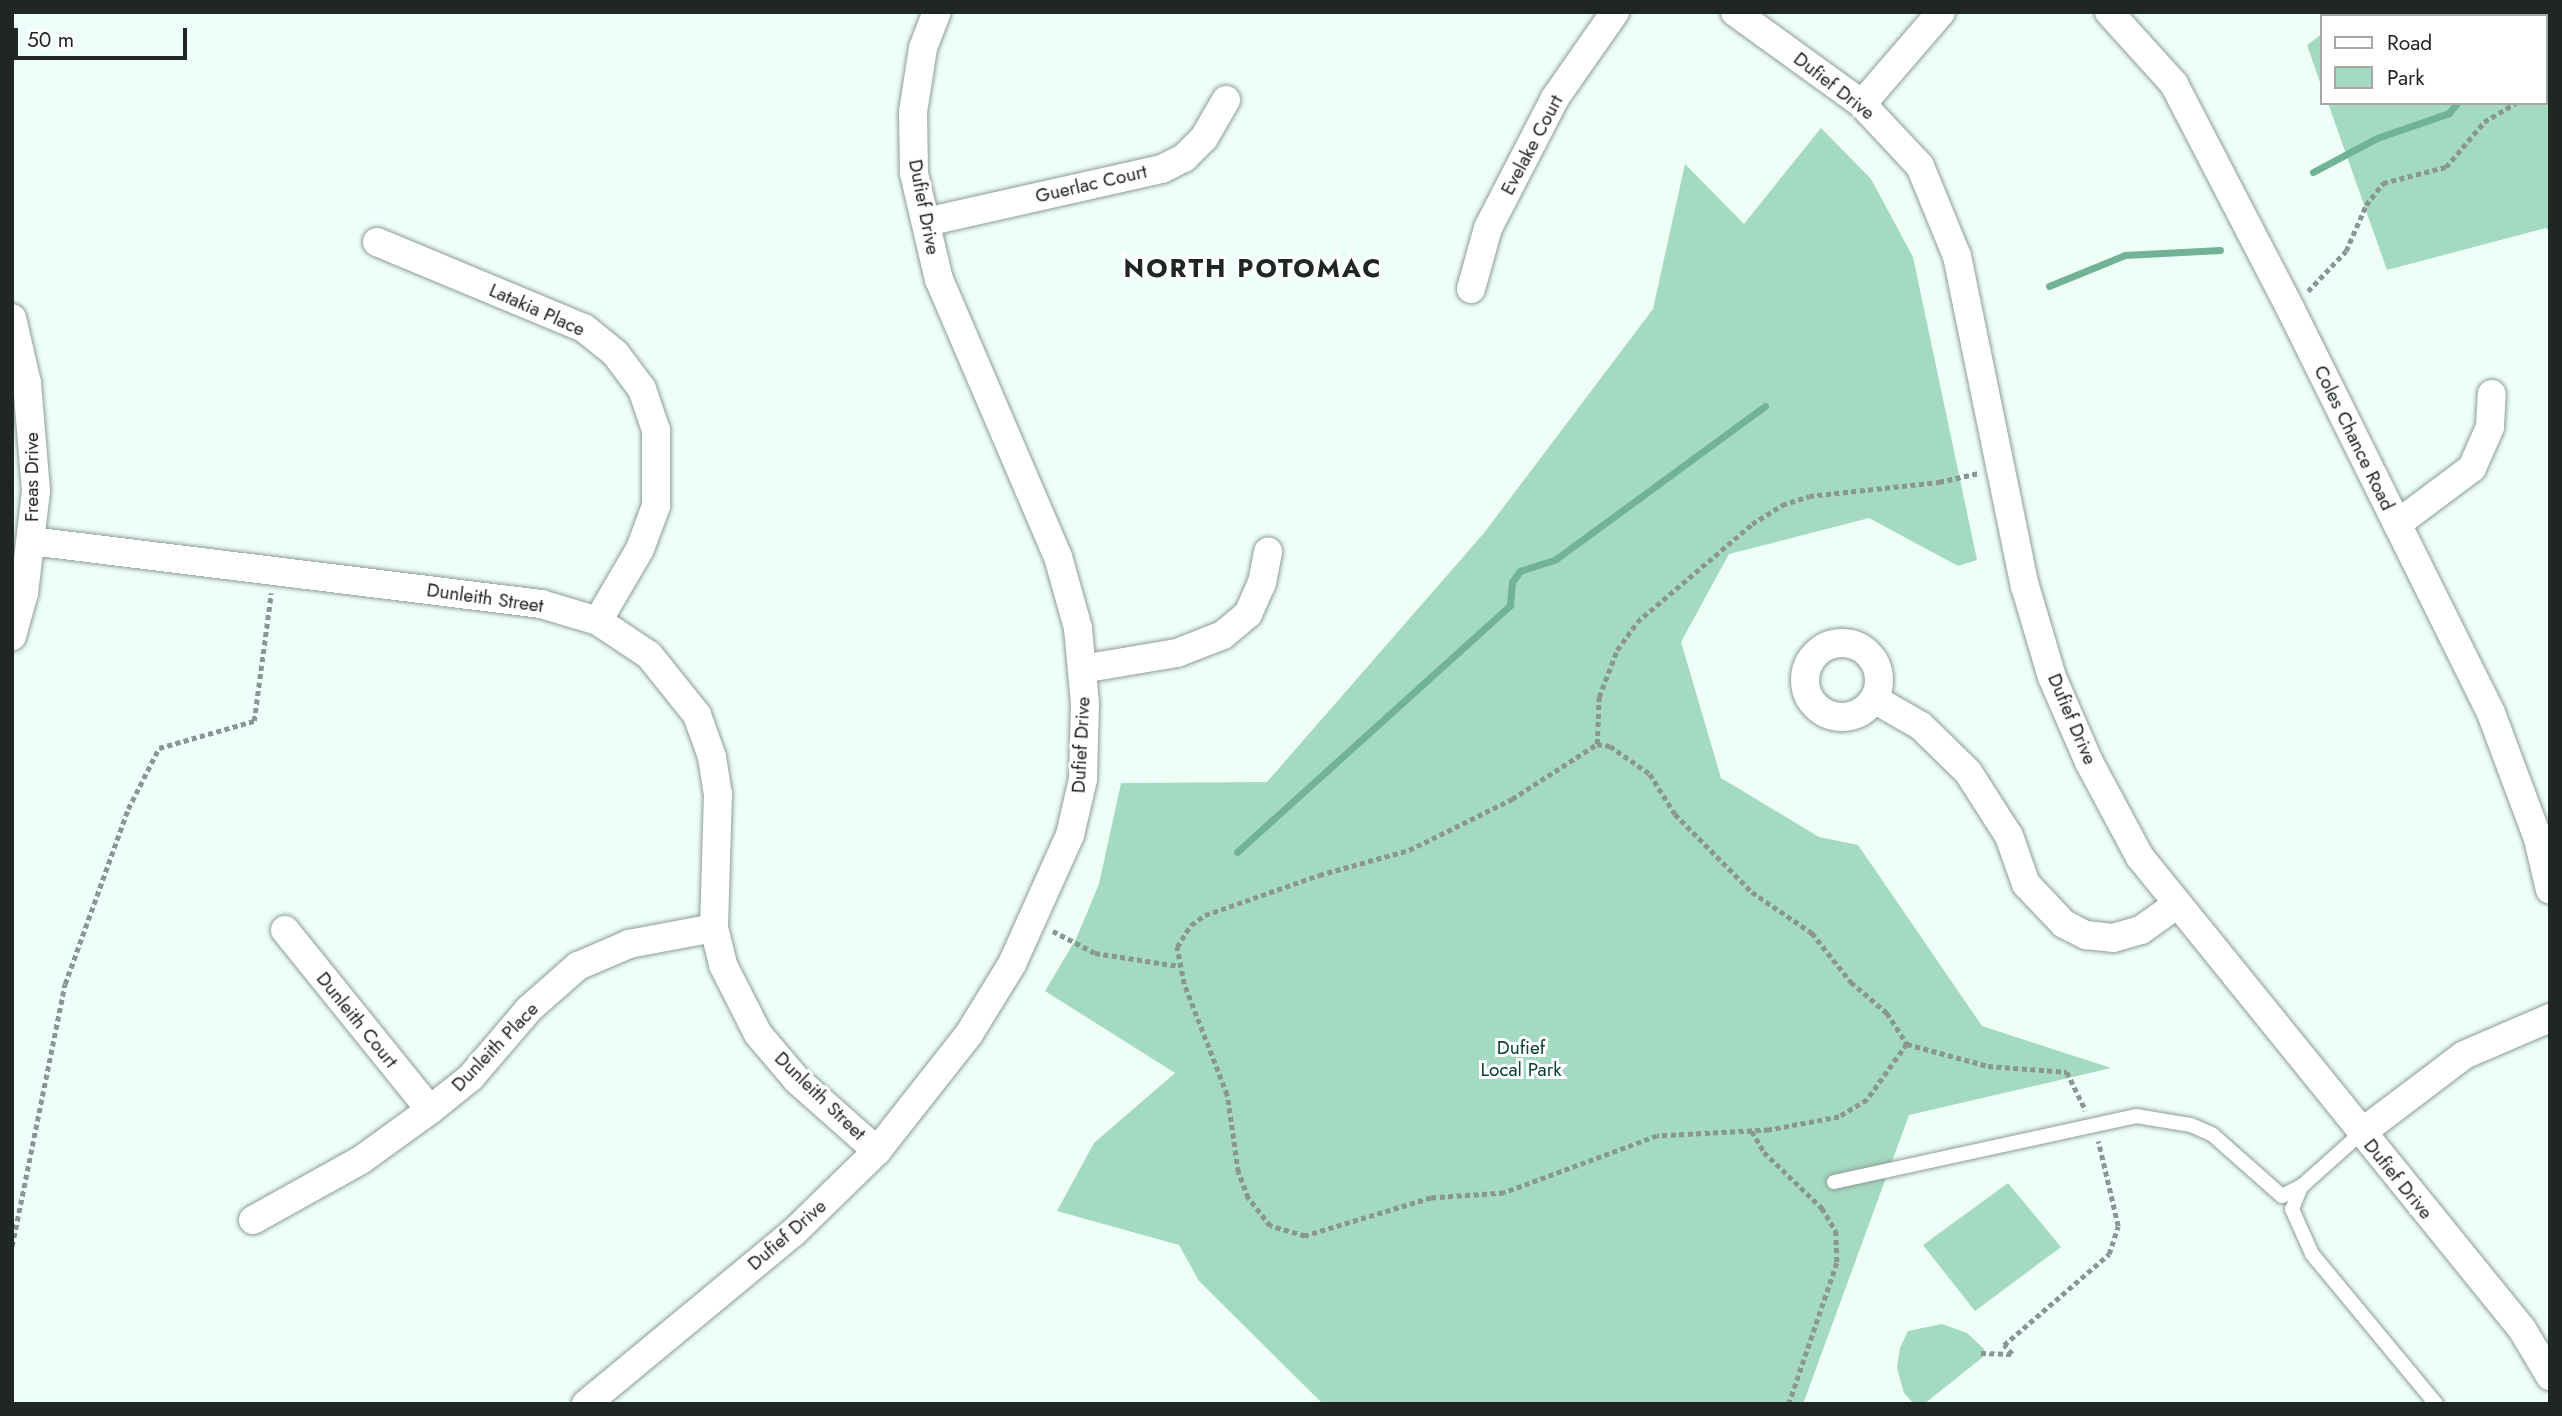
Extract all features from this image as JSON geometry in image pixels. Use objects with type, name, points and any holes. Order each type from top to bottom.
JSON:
[{"type":"street","name":"Dufief Drive","points":[[593,1401],[793,1233],[877,1151],[969,1034],[1034,920],[1070,835],[1083,779],[1082,669],[1078,628],[1058,557],[939,280],[914,173],[913,112],[923,48],[937,12]]},
{"type":"street","name":"Evelake Court","points":[[1471,289],[1488,228],[1549,110],[1615,12]]},
{"type":"street","name":"Dufief Drive","points":[[1735,12],[1862,104],[1920,166],[1957,256],[2025,586],[2052,677],[2089,762],[2133,845],[2176,905],[2522,1329],[2550,1376]]},
{"type":"street","points":[[1862,104],[1941,12]]},
{"type":"street","name":"Coles Chance Road","points":[[2109,12],[2174,84],[2397,524],[2509,754],[2550,890]]},
{"type":"street","name":"Guerlac Court","points":[[926,222],[1162,169],[1184,158],[1204,138],[1226,100]]},
{"type":"street","name":"Latakia Place","points":[[377,242],[584,328],[615,353],[642,389],[656,430],[656,506],[640,549],[597,621]]},
{"type":"street","name":"Freas Drive","points":[[12,318],[19,384],[36,491],[31,541],[12,636]]},
{"type":"street","points":[[2397,524],[2472,468],[2490,427],[2492,394]]},
{"type":"street","name":"Dunleith Street","points":[[31,541],[541,604],[597,621],[649,655],[697,715],[718,793],[714,928],[723,965],[758,1034],[797,1080],[877,1151]]},
{"type":"street","points":[[1082,669],[1177,653],[1223,635],[1248,614],[1262,583],[1268,552]]},
{"type":"street","points":[[1874,699],[1921,726],[1968,772],[2009,836],[2026,884],[2064,924],[2086,935],[2113,938],[2141,930],[2176,905]]},
{"type":"street","name":"Dunleith Place","points":[[253,1220],[361,1160],[430,1110],[471,1077],[529,1009],[578,966],[629,943],[714,928]]},
{"type":"street","name":"Dunleith Court","points":[[285,930],[430,1110]]},
{"type":"street","points":[[2361,1133],[2464,1055],[2550,1018]]},
{"type":"lane","points":[[1834,1182],[2091,1123],[2136,1116],[2191,1125],[2235,1152],[2273,1193],[2290,1194],[2361,1133]]},
{"type":"lane","points":[[2302,1186],[2292,1209],[2312,1254],[2436,1404]]},
{"type":"path","points":[[2310,290],[2346,251],[2366,205],[2383,183],[2446,167],[2484,122],[2513,105]]},
{"type":"path","points":[[1597,744],[1597,714],[1605,674],[1624,640],[1676,585],[1752,524],[1782,505],[1809,496],[1939,482],[2000,468]]},
{"type":"path","points":[[12,1246],[65,985],[128,809],[159,748],[254,721],[274,571]]},
{"type":"path","points":[[1907,1044],[1879,1086],[1855,1108],[1815,1122],[1751,1130],[1657,1136],[1504,1193],[1418,1201],[1320,1235],[1286,1233],[1270,1226],[1248,1198],[1238,1172],[1227,1096],[1179,967],[1177,947],[1182,935],[1205,915],[1319,875],[1409,850],[1511,799],[1597,744],[1610,746],[1650,774],[1675,814],[1752,892],[1812,933],[1851,982],[1887,1013],[1907,1044],[1988,1066],[2067,1072],[2091,1123],[2118,1226],[2109,1254],[2004,1345],[2012,1354],[1981,1353]]},
{"type":"path","points":[[1034,920],[1095,953],[1179,967]]},
{"type":"path","points":[[1751,1130],[1764,1152],[1822,1209],[1836,1231],[1837,1263],[1789,1404]]},
{"type":"green space","points":[[2550,12],[2550,232],[2546,228],[2387,270],[2329,105],[2548,105],[2548,14],[2352,14]]},
{"type":"green space","points":[[2320,35],[2320,82],[2307,45]]},
{"type":"green space","name":"Dufief Local Park","points":[[1821,128],[1871,179],[1913,257],[1977,560],[1958,566],[1869,518],[1729,554],[1681,642],[1721,778],[1819,837],[1858,845],[1982,1026],[2111,1068],[1909,1115],[1803,1404],[1323,1404],[1199,1281],[1179,1245],[1057,1211],[1094,1143],[1175,1073],[1045,991],[1076,939],[1099,884],[1121,783],[1267,782],[1484,533],[1653,309],[1685,164],[1744,224]]},
{"type":"green space","points":[[2008,1183],[2061,1247],[1975,1311],[1923,1245]]},
{"type":"green space","points":[[1942,1324],[1967,1333],[1984,1349],[1983,1357],[1924,1404],[1914,1404],[1904,1393],[1897,1368],[1900,1348],[1908,1331]]},
{"type":"waterway","points":[[2313,172],[2377,138],[2449,113],[2455,105]]},
{"type":"waterway","points":[[2049,286],[2125,255],[2220,250]]},
{"type":"waterway","points":[[1237,852],[1510,605],[1512,582],[1520,571],[1556,559],[1765,406]]},
{"type":"district","name":"NORTH POTOMAC","points":[[1253,269]]}]
